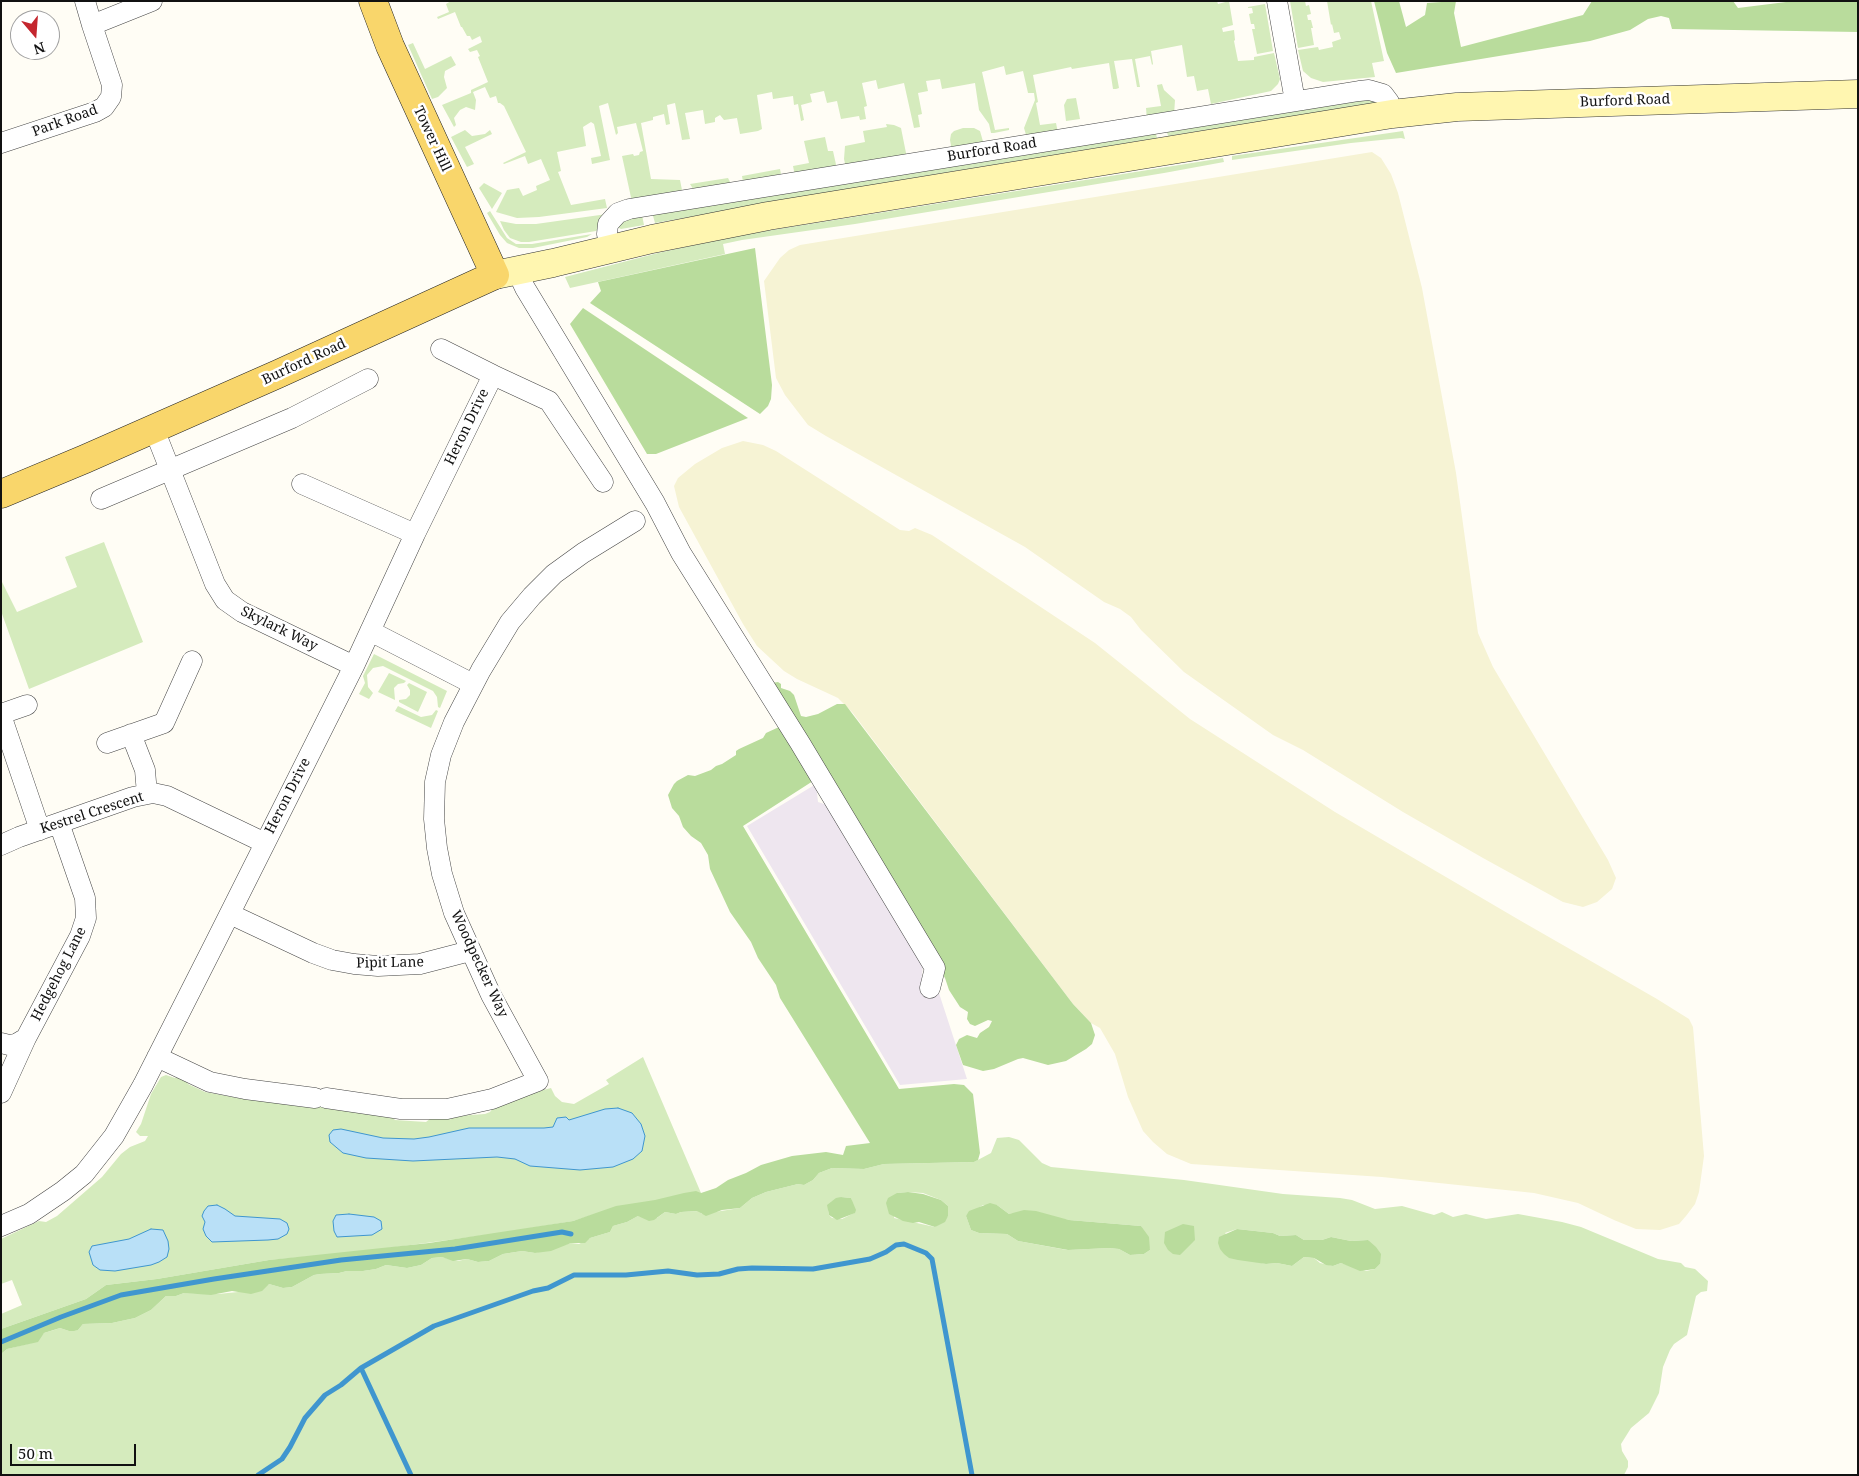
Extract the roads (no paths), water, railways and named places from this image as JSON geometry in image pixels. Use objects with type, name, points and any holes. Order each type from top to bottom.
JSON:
[{"type":"main road","name":"Tower Hill","points":[[373,1],[394,55],[506,273]]},
{"type":"main road","name":"Burford Road","points":[[1,494],[154,429],[506,273],[611,249],[768,216],[1392,114],[1457,107],[1858,94]]},
{"type":"street","name":"Park Road","points":[[1,143],[95,112],[104,107],[111,97],[112,86],[84,1]]},
{"type":"street","points":[[92,26],[152,1]]},
{"type":"street","points":[[1277,1],[1295,101]]},
{"type":"street","name":"Burford Road","points":[[611,249],[607,234],[608,224],[618,213],[629,210],[1330,94],[1369,90],[1384,94],[1389,102],[1392,114]]},
{"type":"street","points":[[506,273],[525,288],[655,503],[681,552],[800,743],[935,968],[930,988]]},
{"type":"street","name":"Heron Drive","points":[[441,349],[549,401],[603,482]]},
{"type":"street","name":"Heron Drive","points":[[1,1226],[38,1208],[63,1191],[84,1174],[114,1136],[157,1057],[354,666],[415,534],[493,374]]},
{"type":"street","points":[[102,499],[292,418],[368,378]]},
{"type":"street","name":"Skylark Way","points":[[154,429],[215,584],[225,600],[242,612],[354,666]]},
{"type":"street","points":[[302,484],[415,534]]},
{"type":"street","name":"Woodpecker Way","points":[[157,1057],[210,1082],[253,1090],[401,1109],[447,1109],[492,1099],[538,1081],[498,1010],[454,913],[439,861],[435,834],[435,782],[441,755],[454,722],[507,628],[540,587],[575,558],[635,521]]},
{"type":"street","points":[[370,630],[474,684]]},
{"type":"street","points":[[107,742],[164,723],[192,661]]},
{"type":"street","points":[[27,704],[1,714],[40,830]]},
{"type":"street","points":[[131,734],[145,770],[147,794]]},
{"type":"street","name":"Kestrel Crescent","points":[[1,845],[133,797],[147,794],[167,796],[265,843]]},
{"type":"street","name":"Hedgehog Lane","points":[[1,1093],[26,1038],[80,936],[86,918],[85,898],[59,823]]},
{"type":"street","name":"Pipit Lane","points":[[230,914],[313,953],[332,960],[354,964],[378,966],[420,964],[470,951]]},
{"type":"street","name":"Hedgehog Lane","points":[[1,1043],[16,1044],[26,1038]]},
{"type":"water","points":[[618,1108],[632,1113],[641,1124],[645,1136],[642,1151],[633,1159],[613,1167],[580,1170],[530,1166],[515,1159],[497,1157],[413,1161],[366,1158],[343,1153],[330,1142],[329,1135],[333,1130],[341,1129],[383,1138],[414,1139],[469,1128],[544,1128],[553,1127],[557,1118],[566,1117],[569,1120],[605,1109]]},
{"type":"water","points":[[217,1205],[235,1216],[280,1219],[287,1223],[289,1229],[287,1234],[278,1239],[212,1242],[206,1236],[203,1229],[205,1222],[202,1216],[208,1206]]},
{"type":"water","points":[[349,1214],[374,1217],[381,1221],[382,1229],[372,1235],[337,1237],[333,1221],[336,1215]]},
{"type":"water","points":[[151,1229],[163,1230],[168,1241],[167,1257],[159,1262],[115,1271],[100,1270],[93,1265],[89,1252],[92,1246],[129,1239]]},
{"type":"waterway","points":[[1,1342],[121,1295],[341,1260],[455,1249],[562,1232],[571,1234]]},
{"type":"waterway","points":[[361,1368],[434,1326],[533,1291],[548,1288],[574,1275],[626,1275],[668,1271],[697,1275],[719,1274],[738,1269],[752,1268],[813,1269],[870,1259],[896,1245],[904,1244],[926,1253],[932,1259],[972,1475]]},
{"type":"waterway","points":[[258,1475],[282,1459],[305,1418],[325,1395],[341,1385],[361,1368],[411,1475]]}]
